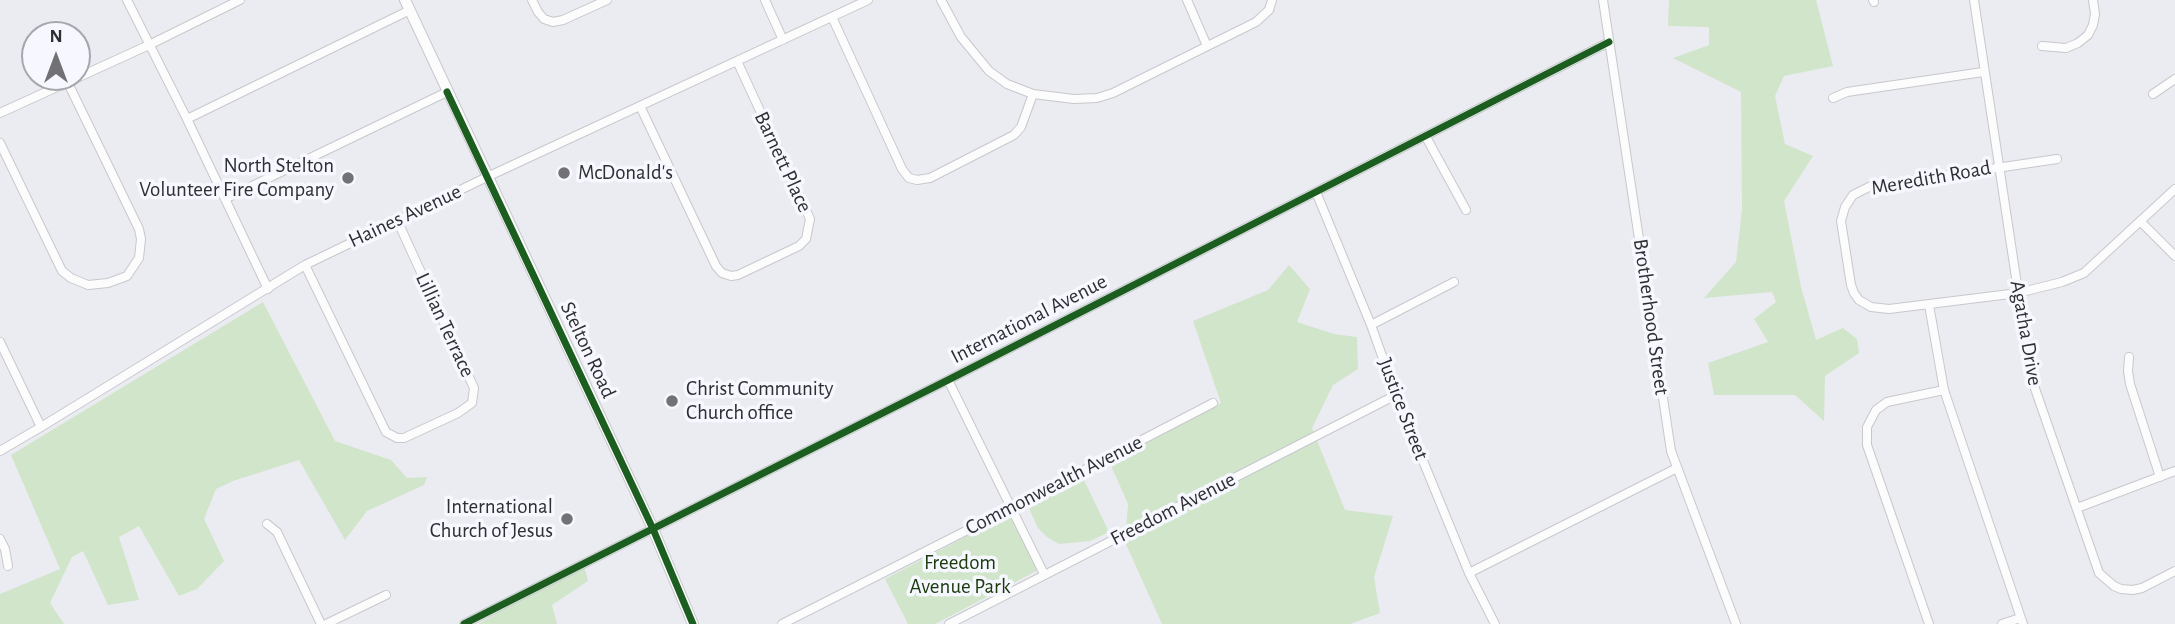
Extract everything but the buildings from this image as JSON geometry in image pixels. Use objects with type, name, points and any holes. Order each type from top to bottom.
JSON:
[{"type":"main road","name":"Stelton Road","points":[[408,5],[653,529],[693,624]]},
{"type":"street","points":[[127,0],[268,289]]},
{"type":"street","points":[[91,72],[240,0]]},
{"type":"street","points":[[532,0],[544,19],[553,22],[564,20],[607,0]]},
{"type":"street","points":[[765,0],[783,40]]},
{"type":"street","name":"Haines Avenue","points":[[0,451],[305,265],[487,177],[868,0]]},
{"type":"street","points":[[941,0],[961,37],[989,71],[1007,84],[1032,94],[1055,98],[1097,98],[1113,93],[1256,22],[1269,10],[1272,0]]},
{"type":"street","points":[[1186,0],[1206,46]]},
{"type":"street","name":"Brotherhood Street","points":[[1603,0],[1671,451],[1736,624]]},
{"type":"street","name":"Agatha Drive","points":[[1974,0],[2031,377],[2099,573],[2106,582],[2121,589],[2133,590],[2175,571]]},
{"type":"street","points":[[2042,46],[2066,48],[2088,35],[2094,25],[2093,0]]},
{"type":"street","points":[[187,119],[408,5]]},
{"type":"street","points":[[832,17],[902,169],[909,177],[917,180],[930,178],[1014,135],[1021,127],[1032,94]]},
{"type":"street","name":"International Avenue","points":[[464,624],[1609,42]]},
{"type":"street","name":"Barnett Place","points":[[640,106],[716,266],[731,276],[737,275],[799,246],[806,239],[810,219],[737,61]]},
{"type":"street","points":[[1833,98],[1847,92],[1983,72]]},
{"type":"street","points":[[2152,94],[2175,79]]},
{"type":"street","points":[[0,113],[50,91]]},
{"type":"street","points":[[0,143],[62,271],[88,285],[108,283],[127,276],[139,258],[139,229],[72,91]]},
{"type":"street","points":[[225,199],[447,92]]},
{"type":"street","points":[[1426,137],[1466,210]]},
{"type":"street","name":"Meredith Road","points":[[2057,159],[1869,187],[1853,195],[1844,206],[1841,221],[1851,285],[1859,300],[1880,309],[1929,305],[2018,293],[2062,282],[2084,273],[2175,189]]},
{"type":"street","name":"Justice Street","points":[[1316,192],[1469,573],[1495,624]]},
{"type":"street","name":"Lillian Terrace","points":[[305,265],[386,432],[397,438],[404,438],[458,413],[472,403],[474,388],[397,220]]},
{"type":"street","points":[[2140,221],[2175,256]]},
{"type":"street","points":[[1371,325],[1454,282]]},
{"type":"street","points":[[1929,305],[1944,390],[2021,621],[2002,624]]},
{"type":"street","points":[[0,342],[41,427]]},
{"type":"street","points":[[2129,357],[2130,384],[2160,477]]},
{"type":"street","points":[[948,380],[1044,574]]},
{"type":"street","points":[[1929,624],[1867,444],[1867,427],[1876,410],[1887,402],[1944,390]]},
{"type":"street","name":"Freedom Avenue","points":[[949,624],[1396,395]]},
{"type":"street","name":"Commonwealth Avenue","points":[[782,624],[1213,403]]},
{"type":"street","points":[[1469,573],[1677,468]]},
{"type":"street","points":[[2077,508],[2175,471]]},
{"type":"street","points":[[267,524],[277,532],[324,624],[386,596]]},
{"type":"street","points":[[0,539],[8,566]]},
{"type":"green space","points":[[1669,0],[1816,0],[1833,66],[1784,76],[1775,96],[1785,144],[1813,156],[1784,201],[1801,287],[1816,340],[1843,328],[1857,339],[1859,353],[1825,376],[1824,421],[1795,395],[1714,395],[1708,363],[1768,342],[1754,319],[1776,302],[1772,292],[1704,298],[1736,262],[1742,210],[1741,92],[1673,58],[1709,45],[1709,27],[1668,26]]},
{"type":"green space","points":[[1289,265],[1310,289],[1297,322],[1334,334],[1357,337],[1358,369],[1333,385],[1312,428],[1345,510],[1393,516],[1374,577],[1380,613],[1350,624],[1162,624],[1125,542],[1128,504],[1109,461],[1221,403],[1193,321],[1268,290]]},
{"type":"green space","points":[[263,302],[335,441],[391,460],[407,478],[427,477],[424,485],[367,511],[345,540],[299,460],[233,481],[216,489],[204,519],[224,561],[197,589],[179,596],[139,526],[119,537],[139,600],[108,605],[83,551],[72,557],[50,603],[64,624],[0,624],[0,594],[60,569],[11,455]]},
{"type":"green space","points":[[1083,478],[1109,532],[1090,541],[1059,544],[1038,528],[1027,504]]},
{"type":"green space","name":"Freedom Avenue Park","points":[[1009,514],[1038,570],[935,624],[908,624],[885,579]]},
{"type":"green space","points":[[583,562],[588,581],[552,605],[557,624],[478,624]]},
{"type":"cycle path","points":[[464,624],[1609,42]]},
{"type":"cycle path","points":[[447,92],[653,529],[693,624]]},
{"type":"place","name":"McDonald's","points":[[564,173]]},
{"type":"place","name":"North Stelton Volunteer Fire Company","points":[[348,178]]},
{"type":"place","name":"Christ Community Church office","points":[[672,401]]},
{"type":"place","name":"International Church of Jesus","points":[[567,519]]}]
